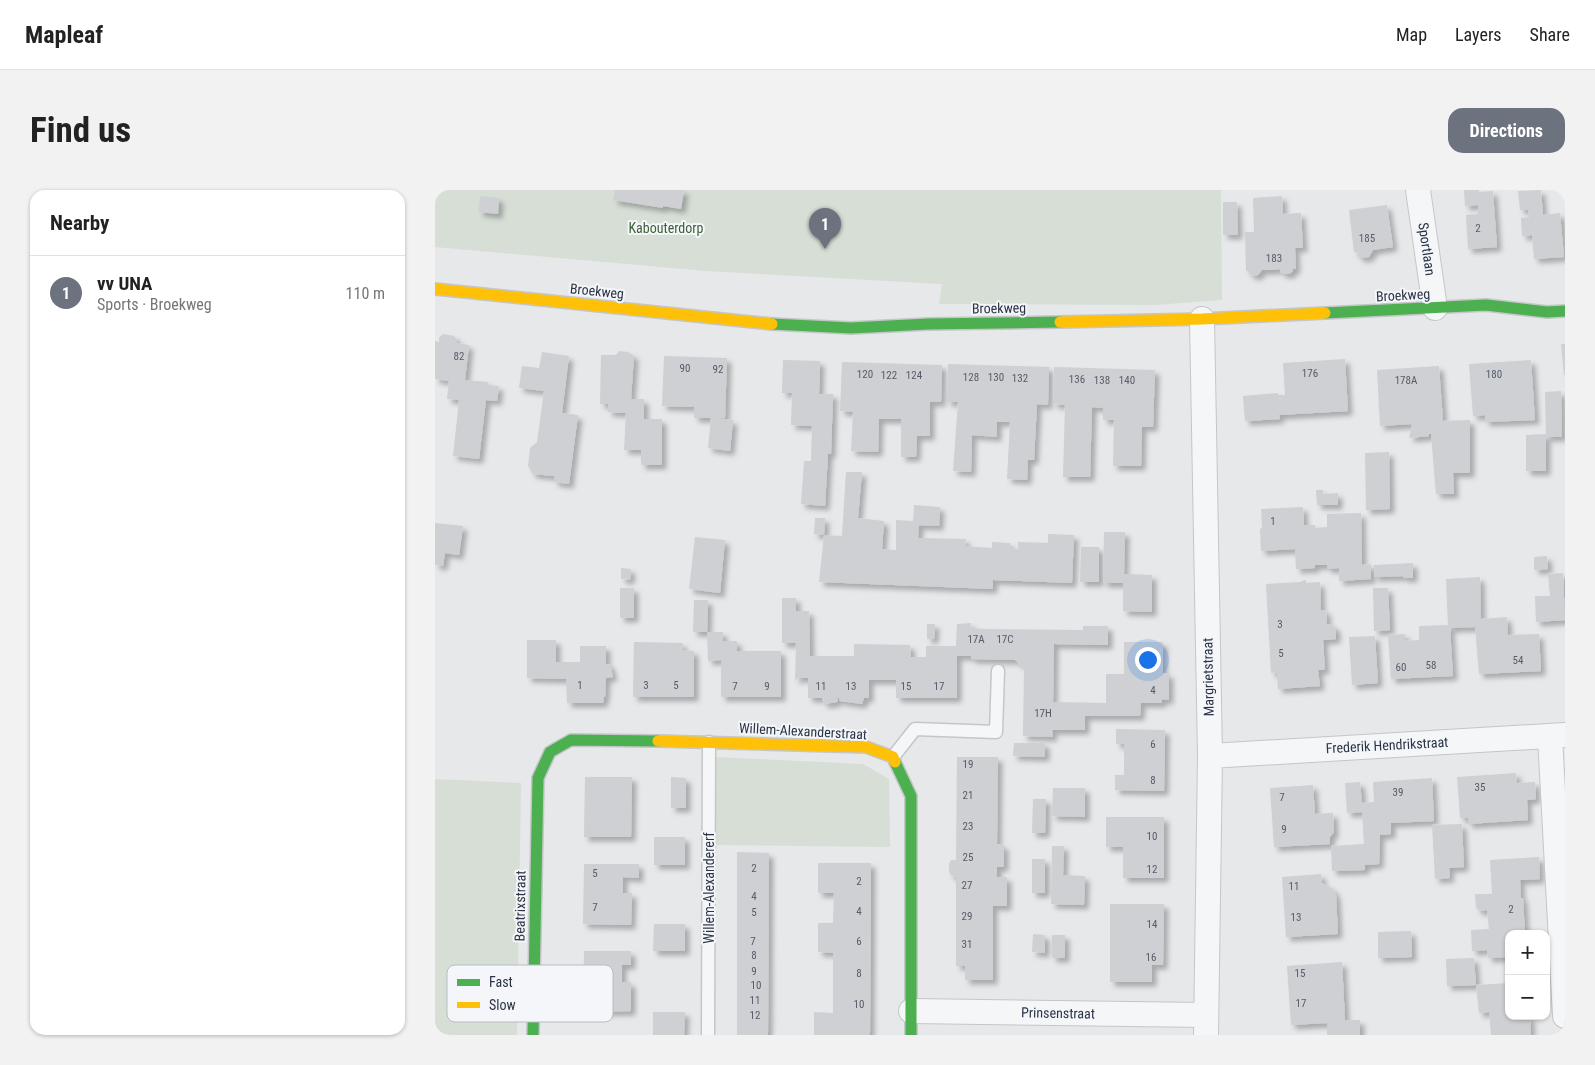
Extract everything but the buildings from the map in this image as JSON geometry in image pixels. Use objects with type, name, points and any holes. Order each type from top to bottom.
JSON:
[{"type":"street","name":"Sportlaan","points":[[1418,190],[1435,308]]},
{"type":"street","name":"Broekweg","points":[[435,289],[785,325],[851,328],[928,324],[1202,319],[1486,305],[1547,312],[1565,311]]},
{"type":"street","name":"Margrietstraat","points":[[1202,319],[1210,756],[1206,1025]]},
{"type":"street","name":"Frederik Hendrikstraat","points":[[1210,756],[1557,735]]},
{"type":"street","points":[[1557,735],[1565,1016]]},
{"type":"street","name":"Willem-Alexanderstraat","points":[[538,778],[550,752],[571,740],[866,747],[893,757]]},
{"type":"street","points":[[893,757],[911,796],[911,1035]]},
{"type":"street","name":"Beatrixstraat","points":[[534,965],[538,778]]},
{"type":"street","name":"Prinsenstraat","points":[[911,1011],[1206,1025]]},
{"type":"street","name":"Beatrixstraat","points":[[533,1022],[533,1035]]},
{"type":"lane","points":[[893,757],[915,729],[997,732],[998,671]]},
{"type":"lane","name":"Willem-Alexandererf","points":[[708,1035],[709,742]]},
{"type":"green space","name":"Kabouterdorp","points":[[435,190],[1221,190],[1222,300],[1155,305],[939,304],[942,284],[706,271],[435,247]]},
{"type":"green space","points":[[714,757],[863,764],[889,779],[890,847],[713,845]]},
{"type":"green space","points":[[435,779],[521,783],[518,965],[447,965],[447,1022],[517,1022],[517,1035],[435,1035]]},
{"type":"traffic: fast","points":[[1325,313],[1486,305],[1547,312],[1565,311]]},
{"type":"traffic: fast","points":[[772,324],[851,328],[928,324],[1060,322]]},
{"type":"traffic: fast","points":[[534,965],[538,778],[550,752],[571,740],[658,741]]},
{"type":"traffic: fast","points":[[895,762],[911,796],[911,1035]]},
{"type":"traffic: fast","points":[[533,1022],[533,1035]]},
{"type":"traffic: slow","points":[[435,289],[772,324]]},
{"type":"traffic: slow","points":[[1060,322],[1202,319],[1325,313]]},
{"type":"traffic: slow","points":[[658,741],[866,747],[893,757],[895,762]]},
{"type":"place","name":"vv UNA","points":[[825,249]]}]
